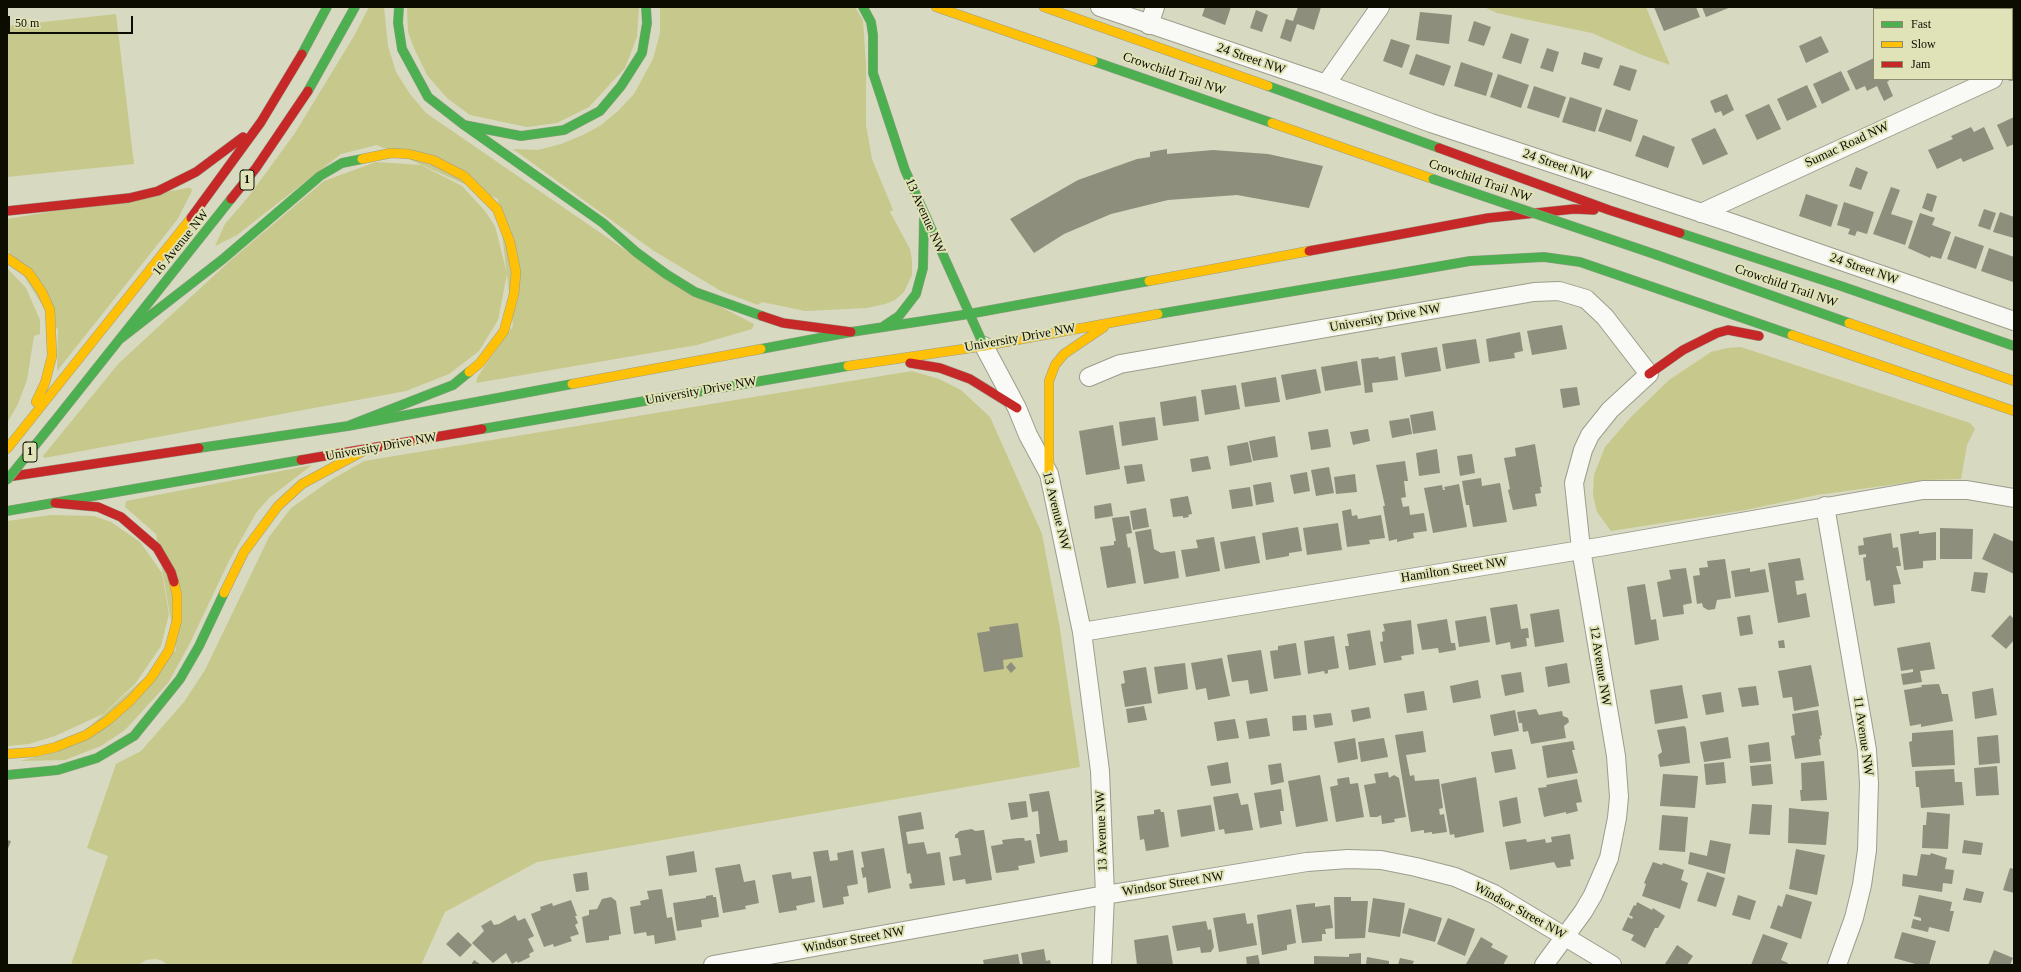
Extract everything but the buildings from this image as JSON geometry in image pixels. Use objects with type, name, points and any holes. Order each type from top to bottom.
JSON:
[{"type":"main road","points":[[320,20],[324,7]]},
{"type":"main road","name":"16 Avenue NW","points":[[7,449],[204,202],[261,122],[327,7]]},
{"type":"main road","name":"16 Avenue NW","points":[[7,480],[247,180],[294,114],[316,79],[355,7]]},
{"type":"main road","points":[[399,7],[398,23],[402,49],[428,97],[464,125],[603,223],[636,252],[666,274],[695,292],[783,324],[851,332]]},
{"type":"main road","points":[[464,125],[522,136],[564,130],[600,111],[621,86],[642,53],[647,23],[646,7]]},
{"type":"main road","name":"13 Avenue NW","points":[[863,7],[871,22],[873,35],[873,73],[904,170],[984,346]]},
{"type":"main road","name":"Crowchild Trail NW","points":[[936,7],[1433,179],[1658,255],[2014,381]]},
{"type":"main road","name":"Crowchild Trail NW","points":[[1044,7],[1216,66],[1609,210],[1842,286],[2014,346]]},
{"type":"main road","points":[[7,211],[128,198],[158,191],[196,172],[261,122]]},
{"type":"main road","points":[[120,339],[223,259],[320,176],[342,163],[391,153],[409,154],[433,160],[464,176],[497,209],[510,242],[516,272],[514,294],[504,331],[480,363],[453,385],[348,426]]},
{"type":"main road","name":"University Drive NW","points":[[7,477],[348,426],[851,332],[969,314],[1488,218],[1574,209],[1609,210]]},
{"type":"main road","points":[[883,327],[899,316],[916,294],[923,268],[924,212]]},
{"type":"main road","points":[[7,258],[29,273],[42,292],[50,310],[52,356],[45,383],[24,428]]},
{"type":"main road","name":"University Drive NW","points":[[7,511],[887,359],[984,346],[1112,322],[1470,261],[1544,258],[1580,262],[1899,370]]},
{"type":"main road","points":[[1049,474],[1049,381],[1055,365],[1064,354],[1112,322]]},
{"type":"main road","points":[[1649,374],[1673,357],[1706,338],[1728,330],[1765,338]]},
{"type":"main road","points":[[1802,348],[1831,357],[1899,370],[2014,410]]},
{"type":"main road","points":[[887,359],[940,368],[970,380],[1017,408]]},
{"type":"main road","points":[[7,775],[58,770],[97,758],[134,736],[180,679],[199,646],[244,552],[278,506],[302,484],[367,449]]},
{"type":"main road","points":[[7,754],[35,752],[56,746],[86,734],[107,721],[130,701],[151,678],[169,650],[178,620],[177,595],[171,572],[157,548],[121,517],[98,507],[55,503]]},
{"type":"street","name":"24 Street NW","points":[[1100,7],[1149,25],[1326,84],[1431,123],[1701,213],[2014,321]]},
{"type":"street","points":[[1149,25],[1156,7]]},
{"type":"street","points":[[1326,84],[1380,7]]},
{"type":"street","name":"Sumac Road NW","points":[[1701,213],[1991,80]]},
{"type":"street","name":"University Drive NW","points":[[1089,377],[1120,364],[1534,292],[1559,291],[1586,299],[1605,317],[1649,374]]},
{"type":"street","name":"13 Avenue NW","points":[[984,346],[1017,408],[1028,435],[1049,474],[1082,632],[1100,771],[1105,895],[1102,965]]},
{"type":"street","name":"12 Avenue NW","points":[[1544,965],[1583,912],[1602,877],[1614,838],[1619,797],[1616,756],[1581,549],[1574,483],[1583,450],[1600,421],[1649,374]]},
{"type":"street","name":"Hamilton Street NW","points":[[1082,632],[1581,549],[1923,490],[1967,490],[2014,498]]},
{"type":"street","name":"11 Avenue NW","points":[[1825,506],[1864,735],[1869,783],[1867,850],[1862,885],[1854,918],[1837,965]]},
{"type":"street","name":"Windsor Street NW","points":[[713,965],[762,961],[1105,895],[1308,862],[1348,859],[1381,860],[1416,866],[1455,877],[1494,894],[1612,965]]},
{"type":"green space","points":[[369,7],[384,7],[388,46],[396,72],[410,94],[426,113],[669,280],[754,324],[752,329],[697,345],[476,383],[478,376],[513,326],[498,199],[377,145],[341,154],[237,235],[215,246],[225,224],[249,196],[295,133],[354,36]]},
{"type":"green space","points":[[407,7],[639,7],[637,37],[625,68],[589,107],[557,123],[527,127],[470,115],[447,98],[427,75],[414,48],[408,32]]},
{"type":"green space","points":[[660,7],[855,7],[863,20],[866,66],[866,125],[872,159],[893,210],[890,212],[910,249],[912,261],[912,275],[904,292],[895,300],[867,308],[805,311],[762,302],[758,305],[721,291],[654,251],[513,149],[538,150],[561,144],[583,135],[601,125],[618,111],[634,94],[653,59],[660,33]]},
{"type":"green space","points":[[1484,7],[1646,7],[1670,65],[1642,55],[1592,33],[1497,13]]},
{"type":"green space","points":[[116,14],[134,164],[7,177],[7,26]]},
{"type":"green space","points":[[376,162],[421,165],[462,186],[485,211],[495,226],[507,274],[498,320],[479,351],[449,374],[406,391],[44,458],[43,456],[119,363],[231,260],[324,181]]},
{"type":"green space","points":[[191,188],[192,191],[177,220],[57,371],[58,330],[7,249],[7,219]]},
{"type":"green space","points":[[7,268],[26,288],[40,320],[40,334],[34,336],[27,380],[17,406],[7,423]]},
{"type":"green space","points":[[1741,347],[1970,423],[1975,429],[1967,445],[1961,479],[1926,480],[1817,495],[1745,510],[1611,531],[1597,512],[1593,495],[1594,475],[1605,447],[1631,417],[1669,380],[1711,352],[1727,348]]},
{"type":"green space","points":[[912,371],[939,379],[961,390],[990,417],[1042,534],[1059,623],[1080,767],[537,862],[445,912],[421,965],[167,965],[163,961],[156,959],[146,960],[138,965],[71,965],[108,856],[87,848],[116,764],[141,751],[184,702],[205,670],[269,537],[291,508],[331,480],[364,461]]},
{"type":"green space","points":[[312,465],[269,498],[256,513],[229,561],[189,645],[168,683],[125,730],[101,746],[65,760],[20,761],[63,750],[176,650],[156,534],[125,507],[126,501]]},
{"type":"green space","points":[[51,515],[94,516],[111,522],[140,542],[162,573],[169,614],[161,646],[135,684],[103,714],[55,736],[29,744],[7,746],[7,521]]},
{"type":"traffic: fast","points":[[302,54],[327,7]]},
{"type":"traffic: fast","points":[[308,91],[355,7]]},
{"type":"traffic: fast","points":[[399,7],[398,23],[402,49],[428,97],[464,125],[521,136],[564,130],[600,111],[621,86],[642,53],[647,23],[646,7]]},
{"type":"traffic: fast","points":[[863,7],[871,22],[873,35],[873,73],[879,91]]},
{"type":"traffic: fast","points":[[1093,61],[1272,123]]},
{"type":"traffic: fast","points":[[1268,86],[1439,148]]},
{"type":"traffic: fast","points":[[879,91],[905,170],[984,346]]},
{"type":"traffic: fast","points":[[464,125],[603,223],[636,252],[666,274],[695,292],[762,316]]},
{"type":"traffic: fast","points":[[120,339],[223,259],[320,176],[342,163],[362,159]]},
{"type":"traffic: fast","points":[[1433,179],[1657,255]]},
{"type":"traffic: fast","points":[[53,423],[231,199]]},
{"type":"traffic: fast","points":[[884,326],[899,316],[916,294],[923,268],[924,219]]},
{"type":"traffic: fast","points":[[1680,233],[1841,286],[2014,346]]},
{"type":"traffic: fast","points":[[1657,255],[1849,323]]},
{"type":"traffic: fast","points":[[1395,274],[1470,261],[1544,257],[1580,262],[1792,335]]},
{"type":"traffic: fast","points":[[1158,314],[1395,274]]},
{"type":"traffic: fast","points":[[761,349],[851,332],[969,314],[1149,281]]},
{"type":"traffic: fast","points":[[482,429],[848,366]]},
{"type":"traffic: fast","points":[[348,426],[453,385],[469,372]]},
{"type":"traffic: fast","points":[[199,448],[348,426],[572,384]]},
{"type":"traffic: fast","points":[[7,480],[53,423]]},
{"type":"traffic: fast","points":[[7,511],[301,460]]},
{"type":"traffic: fast","points":[[7,775],[58,770],[97,758],[134,736],[180,679],[199,646],[224,593]]},
{"type":"traffic: slow","points":[[936,7],[1093,61]]},
{"type":"traffic: slow","points":[[1044,7],[1268,86]]},
{"type":"traffic: slow","points":[[1272,123],[1433,179]]},
{"type":"traffic: slow","points":[[362,159],[391,153],[409,154],[433,160],[464,176],[497,209],[510,242],[516,272],[514,294],[504,331],[480,363],[469,372]]},
{"type":"traffic: slow","points":[[7,449],[191,218]]},
{"type":"traffic: slow","points":[[1149,281],[1309,251]]},
{"type":"traffic: slow","points":[[7,258],[29,273],[42,292],[50,310],[52,356],[45,383],[36,402]]},
{"type":"traffic: slow","points":[[848,366],[984,346],[1158,314]]},
{"type":"traffic: slow","points":[[1849,323],[2014,381]]},
{"type":"traffic: slow","points":[[1049,474],[1049,381],[1055,365],[1064,354],[1104,327]]},
{"type":"traffic: slow","points":[[1792,335],[2014,411]]},
{"type":"traffic: slow","points":[[572,384],[761,349]]},
{"type":"traffic: slow","points":[[224,593],[244,552],[278,506],[302,484],[367,449]]},
{"type":"traffic: slow","points":[[7,754],[35,752],[56,747],[86,735],[107,721],[130,701],[151,678],[169,650],[177,620],[177,595],[174,582]]},
{"type":"traffic: jam","points":[[191,218],[261,122],[302,54]]},
{"type":"traffic: jam","points":[[231,199],[256,168],[308,91]]},
{"type":"traffic: jam","points":[[7,211],[129,198],[158,191],[196,172],[243,137]]},
{"type":"traffic: jam","points":[[1439,148],[1609,210],[1680,233]]},
{"type":"traffic: jam","points":[[1386,237],[1488,218],[1574,209],[1594,210]]},
{"type":"traffic: jam","points":[[1309,251],[1386,237]]},
{"type":"traffic: jam","points":[[762,316],[783,323],[851,332]]},
{"type":"traffic: jam","points":[[1649,374],[1683,350],[1717,333],[1728,330],[1759,336]]},
{"type":"traffic: jam","points":[[910,363],[940,368],[970,379],[1017,408]]},
{"type":"traffic: jam","points":[[301,460],[482,429]]},
{"type":"traffic: jam","points":[[7,477],[199,448]]},
{"type":"traffic: jam","points":[[55,503],[98,507],[121,517],[157,548],[171,572],[174,582]]}]
